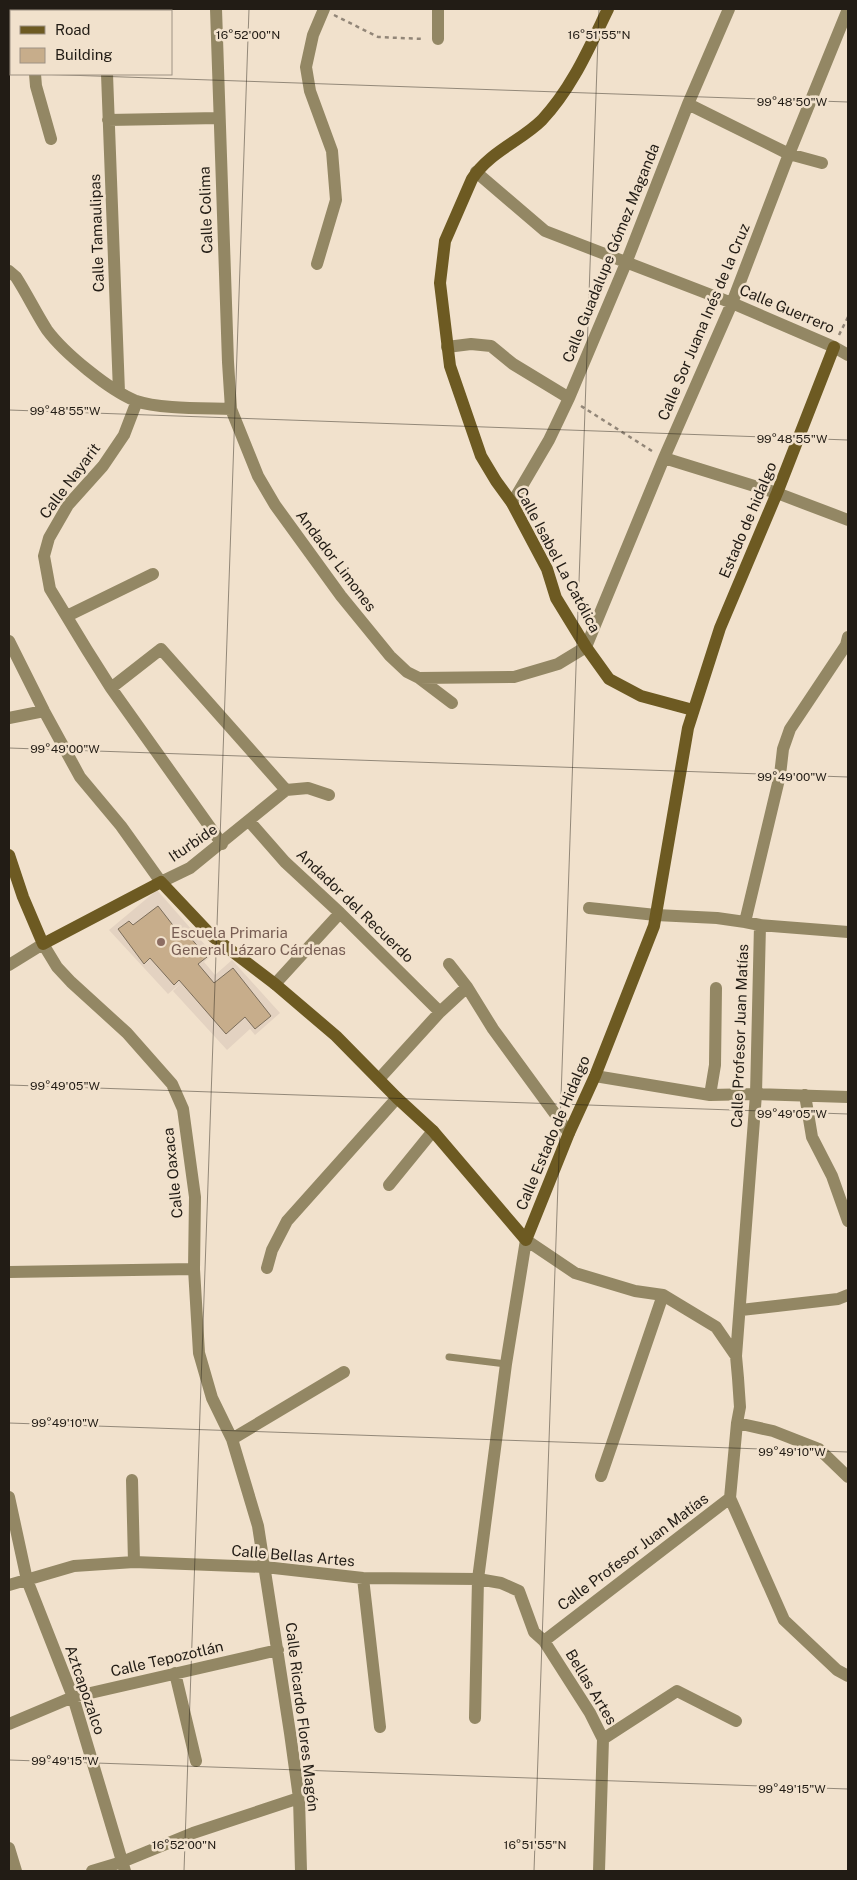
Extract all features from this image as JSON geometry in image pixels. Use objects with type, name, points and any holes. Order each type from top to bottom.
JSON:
[{"type":"street","points":[[438,9],[438,39]]},
{"type":"street","name":"Calle Isabel La Católica","points":[[608,9],[576,75],[541,120],[498,152],[476,172],[444,241],[440,283],[447,347],[450,366],[481,456],[512,503],[547,569],[556,598],[586,647],[609,679],[641,696],[693,710]]},
{"type":"street","name":"Calle Guadalupe Gómez Maganda","points":[[512,503],[549,440],[569,398],[626,263],[688,104],[729,9]]},
{"type":"street","name":"Calle Colima","points":[[217,10],[219,118],[232,409]]},
{"type":"street","points":[[316,264],[336,200],[332,151],[310,91],[306,67],[313,35],[324,10]]},
{"type":"street","name":"Calle Sor Juana Inés de la Cruz","points":[[586,647],[664,458],[732,303],[789,154],[847,14]]},
{"type":"street","points":[[35,75],[36,86],[51,139]]},
{"type":"street","name":"Calle Tamaulipas","points":[[107,75],[119,392]]},
{"type":"street","points":[[688,104],[789,154],[822,163]]},
{"type":"street","points":[[108,120],[219,118]]},
{"type":"street","name":"Calle Guerrero","points":[[476,172],[545,231],[732,303],[834,347],[848,355]]},
{"type":"street","points":[[9,271],[16,277],[48,330],[74,359],[119,392],[137,401],[168,406],[232,409]]},
{"type":"street","points":[[447,347],[471,344],[490,346],[513,364],[569,398]]},
{"type":"street","name":"Estado de hidalgo","points":[[693,710],[720,628],[777,493],[834,347]]},
{"type":"street","name":"Calle Nayarit","points":[[137,401],[124,435],[103,466],[68,505],[49,538],[44,556],[50,589],[111,688],[222,844]]},
{"type":"street","name":"Andador Limones","points":[[232,409],[258,476],[274,505],[340,596],[390,656],[407,672],[419,678],[452,703]]},
{"type":"street","points":[[664,458],[777,493],[848,520]]},
{"type":"street","points":[[66,616],[153,574]]},
{"type":"street","name":"Calle Profesor Juan Matías","points":[[544,1641],[730,1498],[740,1407],[736,1356],[756,1094],[760,925],[745,922],[780,775],[783,748],[790,729],[846,645],[848,637]]},
{"type":"street","points":[[9,641],[80,777],[120,826],[161,882],[212,936],[275,984],[336,1036],[397,1098],[433,1131],[526,1240],[575,1273],[636,1290],[663,1295],[716,1327],[736,1356]]},
{"type":"street","points":[[419,678],[514,677],[558,664],[586,647]]},
{"type":"street","points":[[111,688],[161,649],[286,790],[308,788],[328,795]]},
{"type":"street","name":"Calle Estado de Hidalgo","points":[[475,1718],[478,1578],[506,1364],[526,1240],[568,1133],[595,1076],[654,926],[688,728],[693,710]]},
{"type":"street","points":[[9,718],[44,711]]},
{"type":"street","name":"Iturbide","points":[[43,944],[190,868],[222,844],[286,790]]},
{"type":"street","name":"Andador del Recuerdo","points":[[249,822],[284,862],[340,913],[440,1012]]},
{"type":"street","name":"Calle Oaxaca","points":[[9,855],[23,897],[43,944],[57,967],[127,1033],[172,1084],[183,1109],[195,1197],[194,1269],[199,1353],[212,1398],[232,1439],[258,1526],[265,1567]]},
{"type":"street","points":[[589,908],[745,922]]},
{"type":"street","points":[[275,984],[340,913]]},
{"type":"street","points":[[760,925],[848,932]]},
{"type":"street","points":[[9,965],[43,944]]},
{"type":"street","points":[[448,964],[467,987],[493,1029],[568,1133]]},
{"type":"street","points":[[379,1079],[440,1012],[467,987]]},
{"type":"street","points":[[710,1095],[715,1065],[716,988]]},
{"type":"street","points":[[595,1076],[710,1095],[756,1094],[848,1097]]},
{"type":"street","points":[[805,1095],[812,1137],[832,1176],[848,1221]]},
{"type":"street","points":[[267,1268],[272,1250],[287,1221],[397,1098]]},
{"type":"street","points":[[389,1185],[433,1131]]},
{"type":"street","points":[[9,1272],[194,1269]]},
{"type":"street","points":[[602,1476],[663,1295]]},
{"type":"street","points":[[740,1310],[838,1299],[848,1296]]},
{"type":"street","points":[[232,1439],[344,1372]]},
{"type":"street","points":[[737,1423],[773,1431],[819,1449],[848,1477]]},
{"type":"street","points":[[132,1480],[134,1562]]},
{"type":"street","name":"Aztcapozalco","points":[[9,1497],[27,1580],[73,1697],[124,1867]]},
{"type":"street","points":[[730,1498],[784,1620],[837,1670],[848,1676]]},
{"type":"street","name":"Calle Bellas Artes","points":[[9,1585],[74,1566],[134,1562],[265,1567],[363,1578],[478,1578],[501,1583],[519,1591],[534,1632],[544,1641]]},
{"type":"street","name":"Calle Ricardo Flores Magón","points":[[265,1567],[298,1798],[301,1871]]},
{"type":"street","points":[[363,1578],[380,1727]]},
{"type":"street","name":"Bellas Artes","points":[[544,1641],[590,1713],[603,1739],[599,1871]]},
{"type":"street","name":"Calle Tepozotlán","points":[[9,1724],[73,1697],[278,1650]]},
{"type":"street","points":[[176,1673],[196,1761]]},
{"type":"street","points":[[603,1739],[677,1691],[736,1721]]},
{"type":"street","points":[[92,1871],[124,1867],[193,1833],[298,1798]]},
{"type":"street","points":[[9,1848],[16,1871]]},
{"type":"lane","points":[[449,1357],[506,1364]]},
{"type":"path","points":[[324,10],[378,37],[438,39]]},
{"type":"path","points":[[834,347],[848,316]]},
{"type":"path","points":[[569,398],[664,458]]},
{"type":"shaded area","points":[[157,890],[213,954],[204,962],[215,975],[232,960],[280,1013],[255,1035],[250,1029],[227,1050],[173,991],[181,983],[168,994],[109,930]]},
{"type":"building","points":[[158,906],[179,933],[183,929],[207,957],[198,964],[214,983],[233,968],[271,1016],[255,1029],[245,1017],[226,1034],[179,980],[174,985],[150,958],[144,964],[118,929],[129,921],[133,925]]},
{"type":"place","name":"Escuela Primaria General Lázaro Cárdenas","points":[[161,942]]}]
